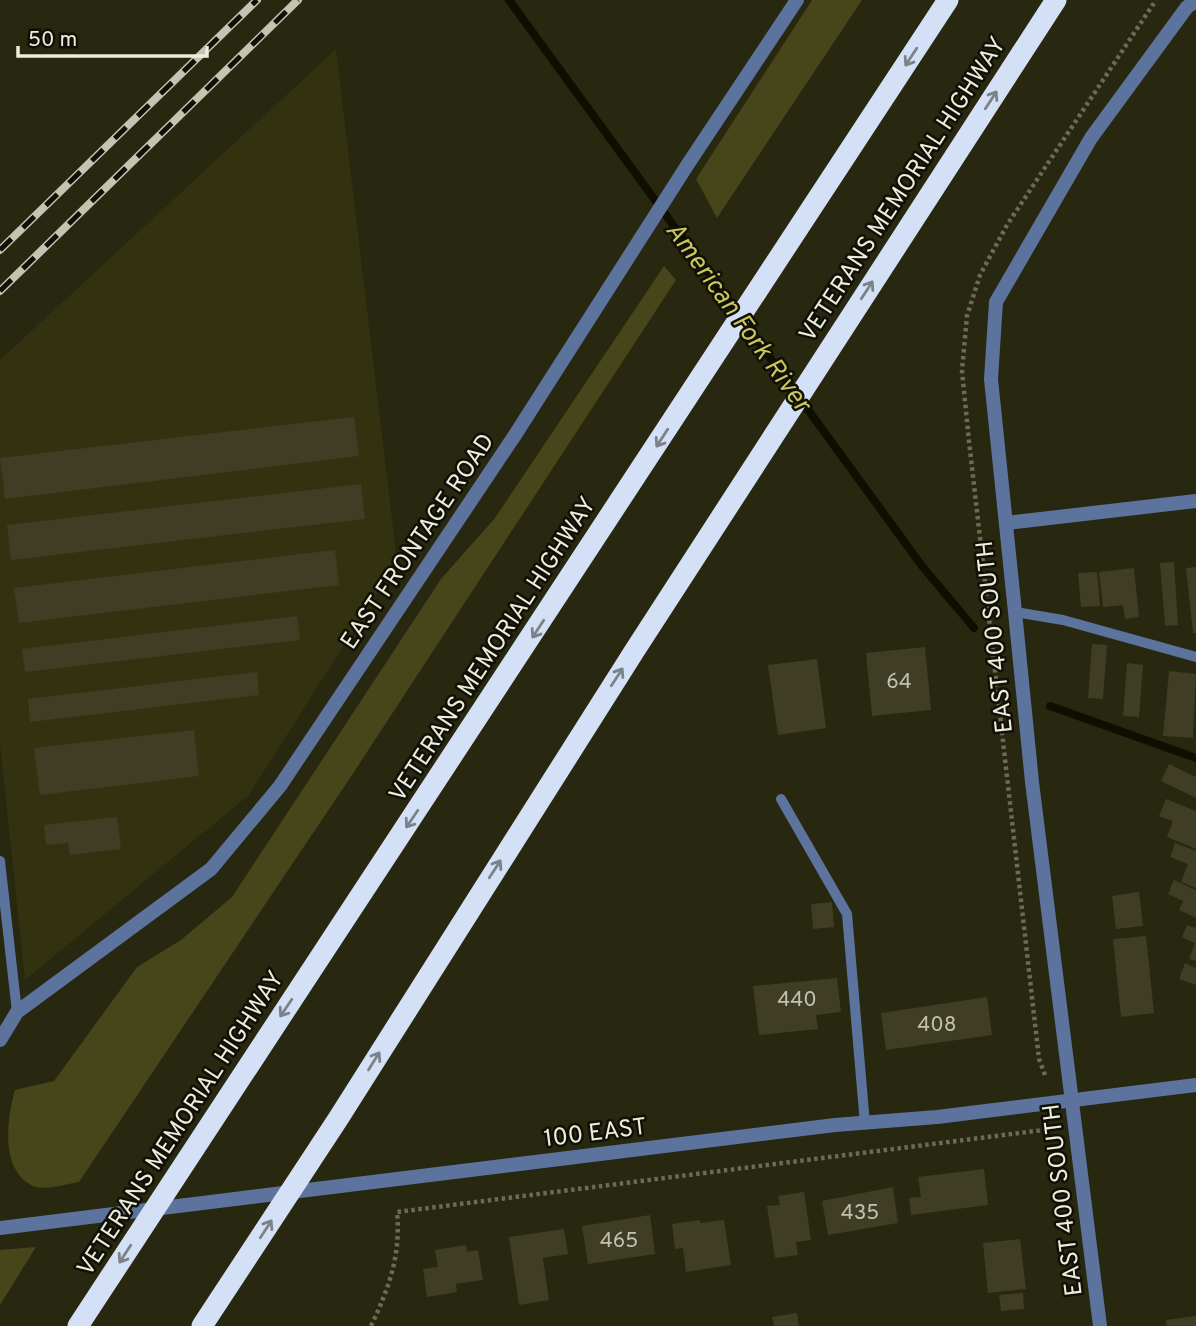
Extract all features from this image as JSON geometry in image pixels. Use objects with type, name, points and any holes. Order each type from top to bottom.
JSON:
[{"type":"highway","name":"VETERANS MEMORIAL HIGHWAY","points":[[78,1326],[948,0]]},
{"type":"highway","name":"VETERANS MEMORIAL HIGHWAY","points":[[202,1326],[338,1119],[754,466],[1056,0]]},
{"type":"street","name":"EAST FRONTAGE ROAD","points":[[0,1040],[17,1012],[211,869],[280,786],[515,435],[688,164],[797,0]]},
{"type":"street","name":"EAST 400 SOUTH","points":[[1100,1326],[1074,1100],[1032,782],[991,379],[996,302],[1091,138],[1187,7],[1196,1]]},
{"type":"street","points":[[1006,523],[1196,500]]},
{"type":"street","name":"100 EAST","points":[[0,1228],[1196,1085]]},
{"type":"lane","points":[[1015,612],[1063,620],[1196,657]]},
{"type":"lane","points":[[781,799],[847,914],[865,1124]]},
{"type":"lane","points":[[0,861],[17,1012]]},
{"type":"path","points":[[987,603],[1039,1059],[1045,1075]]},
{"type":"path","points":[[371,1326],[396,1264],[399,1238],[397,1212],[1051,1129]]},
{"type":"shaded area","points":[[812,0],[862,0],[717,218],[696,179]]},
{"type":"shaded area","points":[[336,49],[397,561],[249,795],[25,980],[0,744],[0,360]]},
{"type":"shaded area","points":[[664,266],[676,280],[352,775],[79,1182],[41,1188],[24,1180],[16,1171],[9,1145],[9,1116],[15,1090],[54,1081],[137,967],[181,940],[232,897],[441,579],[495,518]]},
{"type":"shaded area","points":[[36,1247],[0,1305],[0,1250]]},
{"type":"building","points":[[354,417],[359,456],[5,499],[0,458]]},
{"type":"building","points":[[361,484],[365,519],[11,560],[7,525]]},
{"type":"building","points":[[335,550],[339,585],[19,623],[14,588]]},
{"type":"building","points":[[1174,562],[1178,625],[1165,626],[1160,563]]},
{"type":"building","points":[[1196,567],[1196,633],[1193,633],[1186,568]]},
{"type":"building","points":[[1134,568],[1139,617],[1125,619],[1123,605],[1103,607],[1099,572]]},
{"type":"building","points":[[1097,572],[1100,606],[1081,607],[1078,573]]},
{"type":"building","points":[[297,616],[300,640],[25,672],[22,649]]},
{"type":"building","points":[[1092,644],[1107,645],[1103,699],[1088,698]]},
{"type":"building","points":[[925,647],[931,710],[872,716],[866,653]]},
{"type":"building","points":[[817,659],[826,728],[778,735],[768,665]]},
{"type":"building","points":[[1127,663],[1143,665],[1139,717],[1123,716]]},
{"type":"building","points":[[1169,671],[1196,674],[1193,738],[1163,736]]},
{"type":"building","points":[[257,672],[259,695],[30,722],[28,699]]},
{"type":"building","points":[[194,730],[199,776],[40,795],[34,748]]},
{"type":"building","points":[[1169,764],[1196,777],[1196,798],[1161,781]]},
{"type":"building","points":[[1166,799],[1196,811],[1196,849],[1167,837],[1173,821],[1159,816]]},
{"type":"building","points":[[117,817],[121,849],[70,855],[68,843],[46,845],[44,825]]},
{"type":"building","points":[[1175,843],[1196,851],[1196,888],[1181,882],[1188,864],[1170,857]]},
{"type":"building","points":[[1174,880],[1196,890],[1196,918],[1179,910],[1183,901],[1168,894]]},
{"type":"building","points":[[1139,892],[1143,926],[1116,929],[1112,896]]},
{"type":"building","points":[[832,902],[834,927],[813,929],[811,904]]},
{"type":"building","points":[[1187,925],[1196,928],[1196,961],[1189,959],[1195,943],[1182,937]]},
{"type":"building","points":[[1146,936],[1154,1013],[1121,1017],[1113,939]]},
{"type":"building","points":[[1185,963],[1196,968],[1196,985],[1179,979]]},
{"type":"building","points":[[837,978],[841,1012],[816,1015],[818,1029],[759,1035],[753,986]]},
{"type":"building","points":[[987,997],[992,1035],[886,1050],[881,1013]]},
{"type":"building","points":[[984,1169],[988,1205],[911,1215],[909,1198],[921,1197],[918,1177]]},
{"type":"building","points":[[893,1187],[898,1223],[828,1235],[822,1201]]},
{"type":"building","points":[[804,1192],[811,1240],[796,1242],[798,1255],[775,1258],[767,1206],[780,1205],[778,1196]]},
{"type":"building","points":[[650,1215],[655,1254],[588,1264],[582,1226]]},
{"type":"building","points":[[700,1220],[700,1223],[724,1220],[731,1265],[686,1272],[683,1248],[675,1249],[672,1224]]},
{"type":"building","points":[[564,1229],[568,1254],[543,1258],[549,1300],[519,1305],[509,1237]]},
{"type":"building","points":[[1020,1239],[1026,1289],[988,1293],[983,1243]]},
{"type":"building","points":[[466,1245],[467,1252],[478,1250],[483,1280],[456,1284],[457,1292],[427,1297],[423,1269],[438,1267],[435,1250]]},
{"type":"building","points":[[1023,1293],[1024,1309],[1001,1311],[999,1295]]},
{"type":"building","points":[[797,1313],[799,1326],[774,1326],[772,1317]]},
{"type":"building","points":[[1196,1316],[1196,1326],[1167,1326],[1166,1320]]},
{"type":"waterway","name":"American Fork River","points":[[509,0],[922,566],[974,628]]},
{"type":"waterway","name":"American Fork River","points":[[1050,706],[1196,758]]},
{"type":"railway","points":[[0,250],[257,0]]},
{"type":"railway","points":[[0,291],[298,0]]}]
